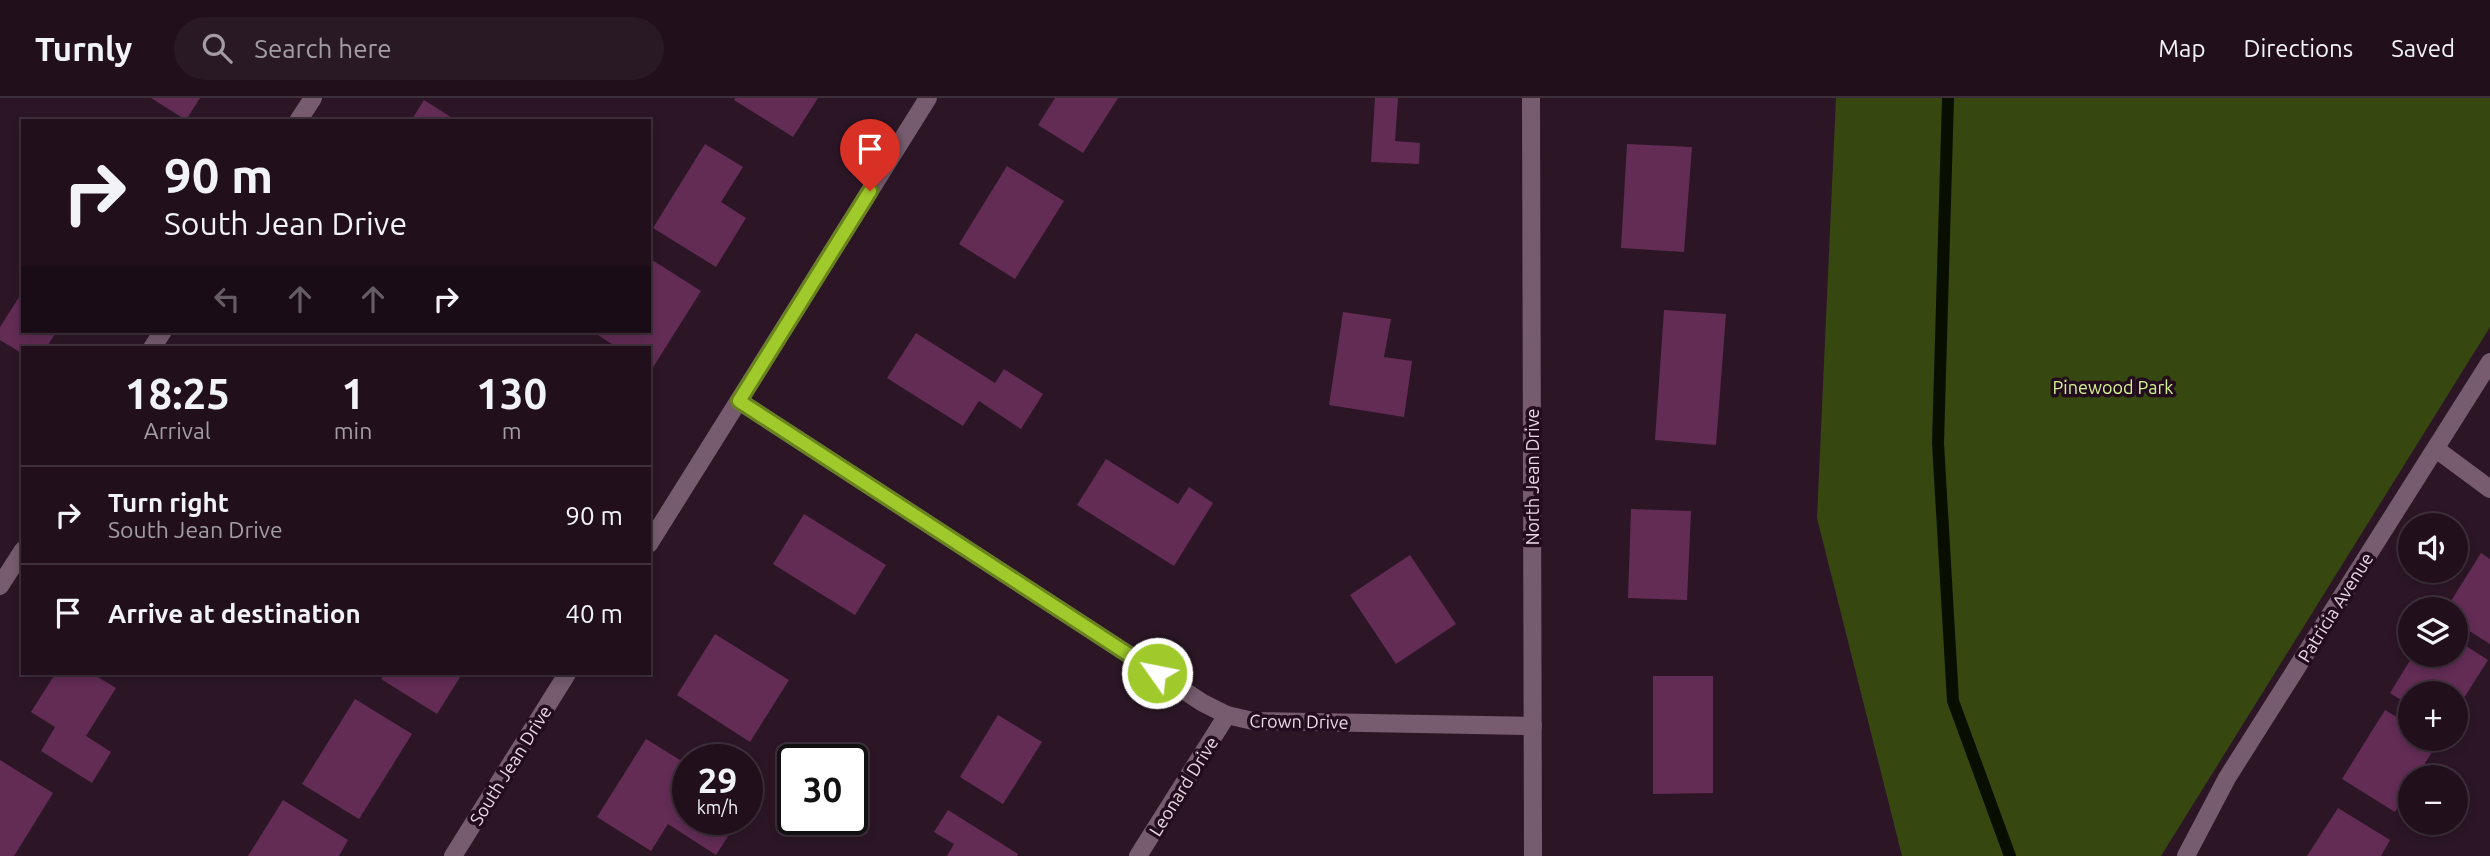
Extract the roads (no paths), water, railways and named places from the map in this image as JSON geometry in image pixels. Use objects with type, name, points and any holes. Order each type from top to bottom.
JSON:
[{"type":"street","points":[[299,119],[313,98]]},
{"type":"street","points":[[651,541],[928,98]]},
{"type":"street","name":"North Jean Drive","points":[[1531,98],[1533,856]]},
{"type":"street","name":"Patricia Avenue","points":[[2186,856],[2227,778],[2490,362]]},
{"type":"street","name":"Crown Drive","points":[[739,401],[1203,703],[1227,715],[1253,721],[1533,726]]},
{"type":"street","points":[[2436,449],[2490,489]]},
{"type":"street","points":[[0,586],[21,553]]},
{"type":"street","name":"South Jean Drive","points":[[453,856],[566,675]]},
{"type":"street","name":"Leonard Drive","points":[[1138,856],[1227,715]]},
{"type":"waterway","points":[[1948,98],[1938,443],[1953,701],[2010,856]]},
{"type":"park label","name":"Pinewood Park","points":[[2113,387]]}]
